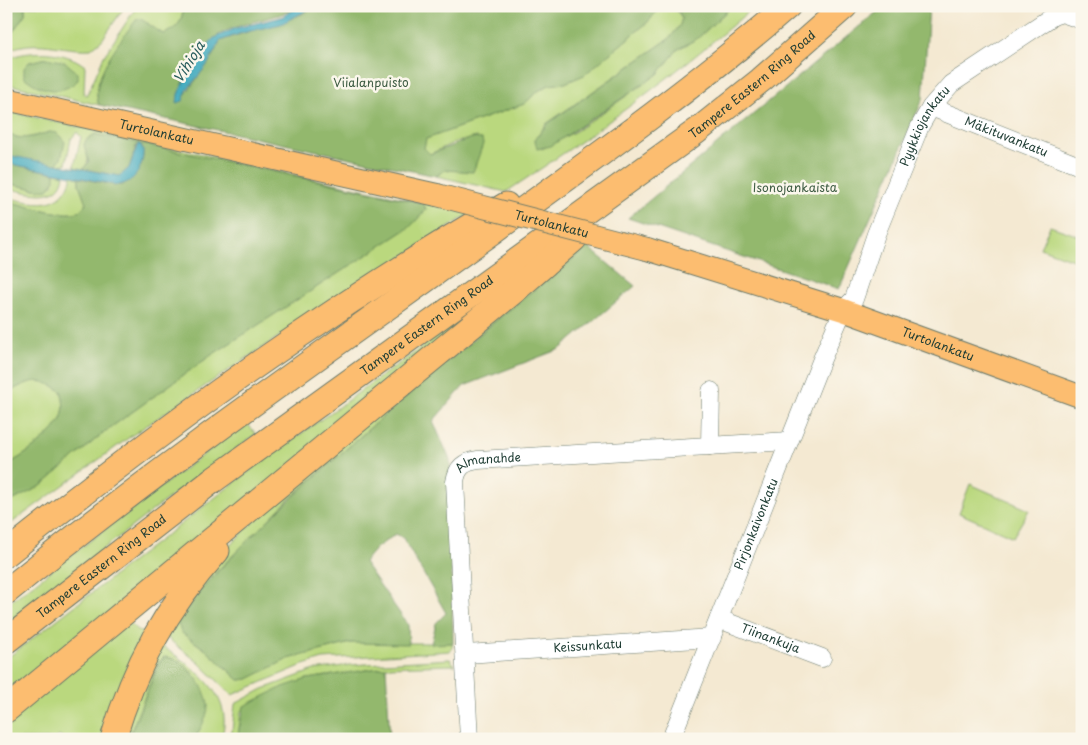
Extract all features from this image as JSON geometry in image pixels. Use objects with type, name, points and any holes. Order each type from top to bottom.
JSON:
[{"type":"highway","points":[[6,592],[219,428],[629,134],[733,54],[788,6]]},
{"type":"highway","name":"Tampere Eastern Ring Road","points":[[6,641],[212,481],[697,131],[761,80],[844,6]]},
{"type":"highway","points":[[6,710],[516,290],[697,131]]},
{"type":"highway","points":[[6,554],[175,422],[324,317],[434,247],[629,134]]},
{"type":"highway","points":[[113,739],[136,672],[154,636],[172,607],[191,580],[274,488]]},
{"type":"highway","points":[[6,537],[23,527],[49,519]]},
{"type":"main road","name":"Turtolankatu","points":[[6,100],[437,195],[647,249],[843,310],[1082,397]]},
{"type":"street","name":"Pyykkiojankatu","points":[[843,310],[854,299],[876,234],[920,126],[931,107],[950,84],[1052,16],[1062,13],[1082,20]]},
{"type":"street","name":"Mäkituvankatu","points":[[931,107],[1082,167]]},
{"type":"street","name":"Pirjonkaivonkatu","points":[[671,739],[843,310]]},
{"type":"street","points":[[710,446],[711,391]]},
{"type":"street","name":"Almanahde","points":[[469,739],[466,654],[455,482],[459,469],[463,464],[478,460],[789,441]]},
{"type":"street","name":"Tiinankuja","points":[[719,619],[822,658]]},
{"type":"street","name":"Keissunkatu","points":[[466,654],[712,638]]},
{"type":"green space","points":[[6,6],[25,6],[25,14],[12,33],[6,38]]},
{"type":"green space","points":[[25,6],[125,6],[102,40],[91,49],[28,45],[6,51],[6,38],[12,33],[25,14]]},
{"type":"green space","points":[[137,6],[183,6],[181,20],[176,27],[163,34],[154,30],[148,23],[131,27],[101,74],[97,95],[99,105],[6,84],[6,59],[25,54],[58,54],[85,66],[84,94],[87,95],[104,56]]},
{"type":"green space","name":"Viialanpuisto","points":[[183,6],[301,6],[291,11],[230,29],[214,38],[196,61],[178,94],[185,95],[211,59],[220,41],[302,14],[315,6],[661,6],[648,22],[584,75],[565,83],[549,85],[538,91],[524,104],[426,139],[424,148],[430,154],[472,138],[482,139],[483,144],[473,172],[445,170],[436,176],[99,105],[97,95],[98,83],[102,72],[115,48],[137,19],[141,19],[163,34],[179,24]]},
{"type":"green space","points":[[661,6],[673,9],[682,18],[680,25],[670,38],[546,124],[535,140],[542,149],[576,131],[658,74],[678,49],[698,38],[732,6],[755,6],[634,103],[506,192],[436,176],[445,170],[475,167],[477,137],[453,143],[430,154],[424,148],[426,139],[524,104],[538,91],[549,85],[565,83],[584,75],[648,22]]},
{"type":"green space","points":[[668,6],[732,6],[698,38],[678,49],[658,74],[551,146],[537,149],[535,140],[547,124],[670,38],[680,25],[682,18],[679,12]]},
{"type":"green space","name":"Isonojankaista","points":[[884,6],[929,6],[923,99],[839,289],[628,218]]},
{"type":"green space","points":[[47,58],[65,62],[78,73],[78,80],[65,88],[51,90],[37,86],[24,77],[24,68],[29,62]]},
{"type":"green space","points":[[6,111],[471,213],[266,345],[134,434],[6,527],[6,504],[41,486],[103,433],[210,356],[410,227],[426,209],[423,203],[95,134],[86,140],[88,159],[83,169],[74,167],[81,137],[77,132],[71,139],[66,164],[56,165],[61,158],[50,132],[23,138],[12,136],[6,133]]},
{"type":"green space","points":[[50,132],[57,133],[65,142],[61,158],[56,165],[6,155],[6,133],[23,138]]},
{"type":"green space","points":[[95,134],[423,203],[426,210],[410,227],[210,356],[103,433],[41,486],[6,504],[6,465],[29,451],[52,432],[61,419],[64,405],[61,391],[40,381],[28,383],[6,393],[6,201],[49,211],[74,213],[81,210],[86,203],[79,184],[79,178],[123,185],[139,168],[143,158],[142,146],[138,144],[136,146],[129,168],[120,176],[83,169],[89,162],[84,145],[86,140]]},
{"type":"green space","points":[[6,163],[55,173],[55,180],[48,189],[40,190],[6,183]]},
{"type":"green space","points":[[55,173],[64,175],[61,184],[56,190],[49,193],[32,193],[6,188],[6,183],[40,190],[53,185]]},
{"type":"green space","points":[[72,176],[79,178],[79,184],[86,203],[81,210],[76,212],[49,211],[6,201],[6,197],[37,203],[55,200],[68,187]]},
{"type":"green space","points":[[1050,226],[1082,237],[1081,263],[1040,248]]},
{"type":"green space","points":[[578,243],[588,247],[464,345],[289,499],[209,579],[182,633],[206,650],[239,680],[248,679],[288,659],[351,643],[453,643],[451,651],[323,659],[303,665],[232,695],[198,662],[162,634],[215,561],[246,529],[319,462]]},
{"type":"green space","points":[[588,247],[635,286],[560,349],[464,386],[433,421],[450,460],[453,643],[431,644],[436,623],[446,613],[403,538],[396,534],[376,548],[364,562],[408,625],[409,644],[350,643],[288,659],[248,679],[239,680],[206,650],[182,633],[176,620],[219,570],[264,524],[417,387],[501,316]]},
{"type":"green space","points":[[510,284],[6,701],[6,659],[256,466]]},
{"type":"green space","points":[[33,380],[46,381],[61,391],[64,405],[62,416],[52,432],[29,451],[6,465],[6,393]]},
{"type":"green space","points":[[246,422],[256,434],[166,500],[6,625],[6,605]]},
{"type":"green space","points":[[970,484],[1029,510],[1013,537],[959,513]]},
{"type":"green space","points":[[123,619],[144,634],[104,739],[65,739],[59,736],[56,739],[6,739],[6,718]]},
{"type":"green space","points":[[157,642],[195,670],[216,694],[222,707],[224,722],[221,739],[195,739],[204,720],[164,657],[158,663],[128,739],[119,739]]},
{"type":"green space","points":[[164,657],[172,658],[186,667],[199,682],[207,698],[208,710],[205,719],[195,739],[128,739],[159,663]]},
{"type":"green space","points":[[450,659],[455,665],[386,667],[307,679],[241,711],[238,738],[231,739],[235,704],[263,689],[314,670],[350,665]]},
{"type":"green space","points":[[386,667],[390,739],[237,739],[244,706],[283,687],[307,679]]},
{"type":"water","points":[[301,6],[315,6],[281,24],[242,33],[220,41],[208,64],[187,90],[183,101],[177,103],[178,94],[186,78],[214,38],[236,28],[281,17]]},
{"type":"water","points":[[138,144],[143,149],[143,155],[138,172],[130,181],[118,185],[6,163],[6,155],[120,176],[129,168]]},
{"type":"water label","name":"Vihioja","points":[[189,62]]}]
